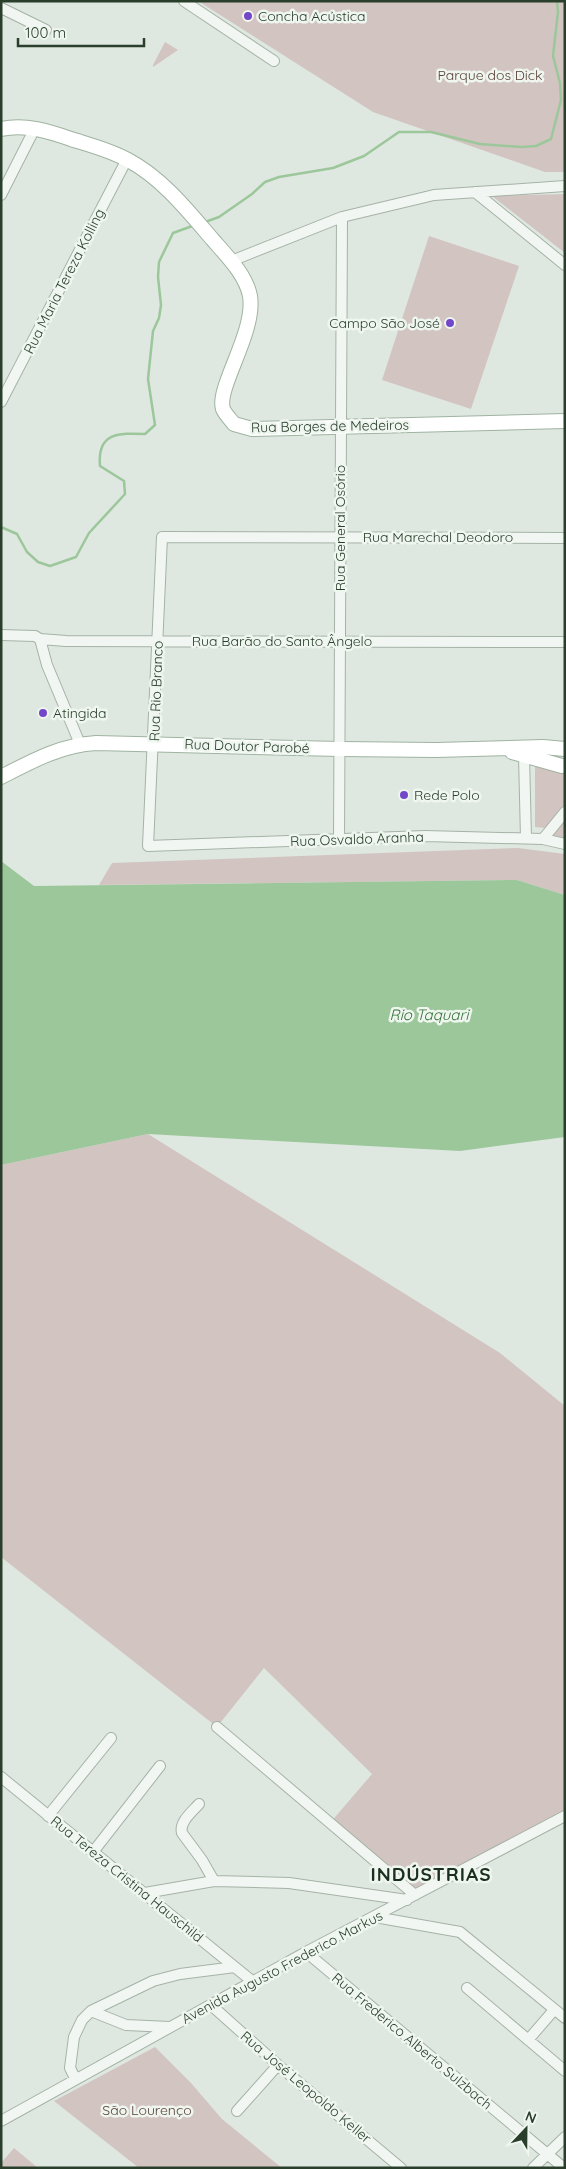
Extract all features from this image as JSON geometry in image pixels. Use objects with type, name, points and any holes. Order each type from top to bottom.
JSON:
[{"type":"main road","name":"Rua Borges de Medeiros","points":[[1,129],[12,127],[35,128],[85,143],[127,159],[140,167],[170,192],[231,260],[246,284],[251,309],[249,324],[223,394],[223,409],[234,424],[252,428],[565,421]]},
{"type":"main road","name":"Rua Doutor Parobé","points":[[1,777],[55,751],[80,744],[154,743],[340,749],[565,749]]},
{"type":"main road","name":"Rua Doutor Parobé","points":[[499,748],[524,756],[564,763]]},
{"type":"street","points":[[184,1],[274,61]]},
{"type":"street","points":[[1,8],[46,30]]},
{"type":"street","points":[[1,195],[35,128]]},
{"type":"street","name":"Rua Maria Tereza Kolling","points":[[1,402],[127,159]]},
{"type":"street","points":[[231,260],[342,217],[434,195],[565,186]]},
{"type":"street","points":[[475,192],[565,265]]},
{"type":"street","name":"Rua General Osório","points":[[339,839],[342,217]]},
{"type":"street","name":"Rua Marechal Deodoro","points":[[162,537],[565,538]]},
{"type":"street","name":"Rua Rio Branco","points":[[148,846],[162,537]]},
{"type":"street","name":"Rua Barão do Santo Ângelo","points":[[1,635],[35,636],[40,640],[565,642]]},
{"type":"street","points":[[40,640],[47,665],[80,744]]},
{"type":"street","points":[[524,756],[526,838]]},
{"type":"street","points":[[543,839],[565,812]]},
{"type":"street","name":"Rua Osvaldo Aranha","points":[[148,846],[425,836],[526,838],[543,839],[565,844]]},
{"type":"street","points":[[217,1727],[411,1897]]},
{"type":"street","points":[[48,1816],[111,1738]]},
{"type":"street","points":[[93,1852],[160,1766]]},
{"type":"street","name":"Rua Tereza Cristina Hauschild","points":[[1,1777],[252,1981]]},
{"type":"street","points":[[199,1804],[182,1824],[181,1829],[214,1881]]},
{"type":"street","name":"Avenida Augusto Frederico Markus","points":[[1,2121],[75,2078],[212,2005],[252,1981],[565,1816]]},
{"type":"street","points":[[145,1893],[214,1881],[289,1883],[411,1897]]},
{"type":"street","points":[[374,1917],[460,1932],[565,2018]]},
{"type":"street","name":"Rua Frederico Alberto Sulzbach","points":[[306,1952],[564,2168]]},
{"type":"street","points":[[75,2078],[70,2068],[74,2037],[82,2020],[91,2011],[153,1981],[180,1974],[235,1967]]},
{"type":"street","points":[[467,1988],[565,2071]]},
{"type":"street","name":"Rua José Leopoldo Keller","points":[[212,2005],[390,2164],[401,2168]]},
{"type":"street","points":[[528,2040],[554,2010]]},
{"type":"street","points":[[91,2011],[126,2025],[170,2027]]},
{"type":"street","points":[[237,2111],[278,2065]]},
{"type":"street","points":[[533,2168],[565,2136]]},
{"type":"green space","name":"Parque dos Dick","points":[[198,1],[565,1],[565,172],[545,172],[373,112]]},
{"type":"green space","points":[[165,42],[178,50],[153,67],[153,65]]},
{"type":"green space","points":[[565,194],[565,253],[492,196]]},
{"type":"green space","name":"Campo São José","points":[[429,236],[519,266],[471,409],[382,380]]},
{"type":"green space","points":[[535,763],[565,774],[565,805],[545,828],[535,827]]},
{"type":"green space","points":[[565,819],[565,839],[550,837]]},
{"type":"green space","points":[[518,848],[565,854],[565,895],[517,880],[99,885],[112,863]]},
{"type":"green space","points":[[148,1134],[500,1353],[565,1406],[565,1816],[415,1895],[330,1823],[372,1774],[264,1668],[217,1727],[1,1557],[1,1165]]},
{"type":"green space","name":"São Lourenço","points":[[155,2047],[191,2083],[222,2119],[282,2168],[139,2168],[54,2101]]},
{"type":"green space","points":[[14,2148],[38,2168],[1,2168],[1,2163]]},
{"type":"water","name":"Rio Taquari","points":[[1,861],[34,886],[517,880],[565,895],[565,1137],[460,1151],[148,1134],[1,1165]]},
{"type":"waterway","points":[[205,222],[219,217],[252,194],[265,182],[279,177],[333,168],[364,156],[399,132],[431,132],[480,144],[522,147],[536,146],[551,139],[561,100],[560,83],[553,56],[558,12],[557,1]]},
{"type":"waterway","points":[[1,527],[17,534],[27,552],[38,562],[50,566],[76,557],[89,533],[125,494],[124,481],[100,466],[102,447],[112,437],[127,434],[145,434],[155,425],[148,379],[153,331],[159,318],[161,305],[158,277],[159,262],[173,233],[195,225]]},
{"type":"place","name":"Concha Acústica","points":[[248,16]]},
{"type":"place","name":"Campo São José","points":[[450,323]]},
{"type":"place","name":"Atingida","points":[[43,713]]},
{"type":"place","name":"Rede Polo","points":[[404,795]]},
{"type":"district","name":"INDÚSTRIAS","points":[[431,1874]]}]
